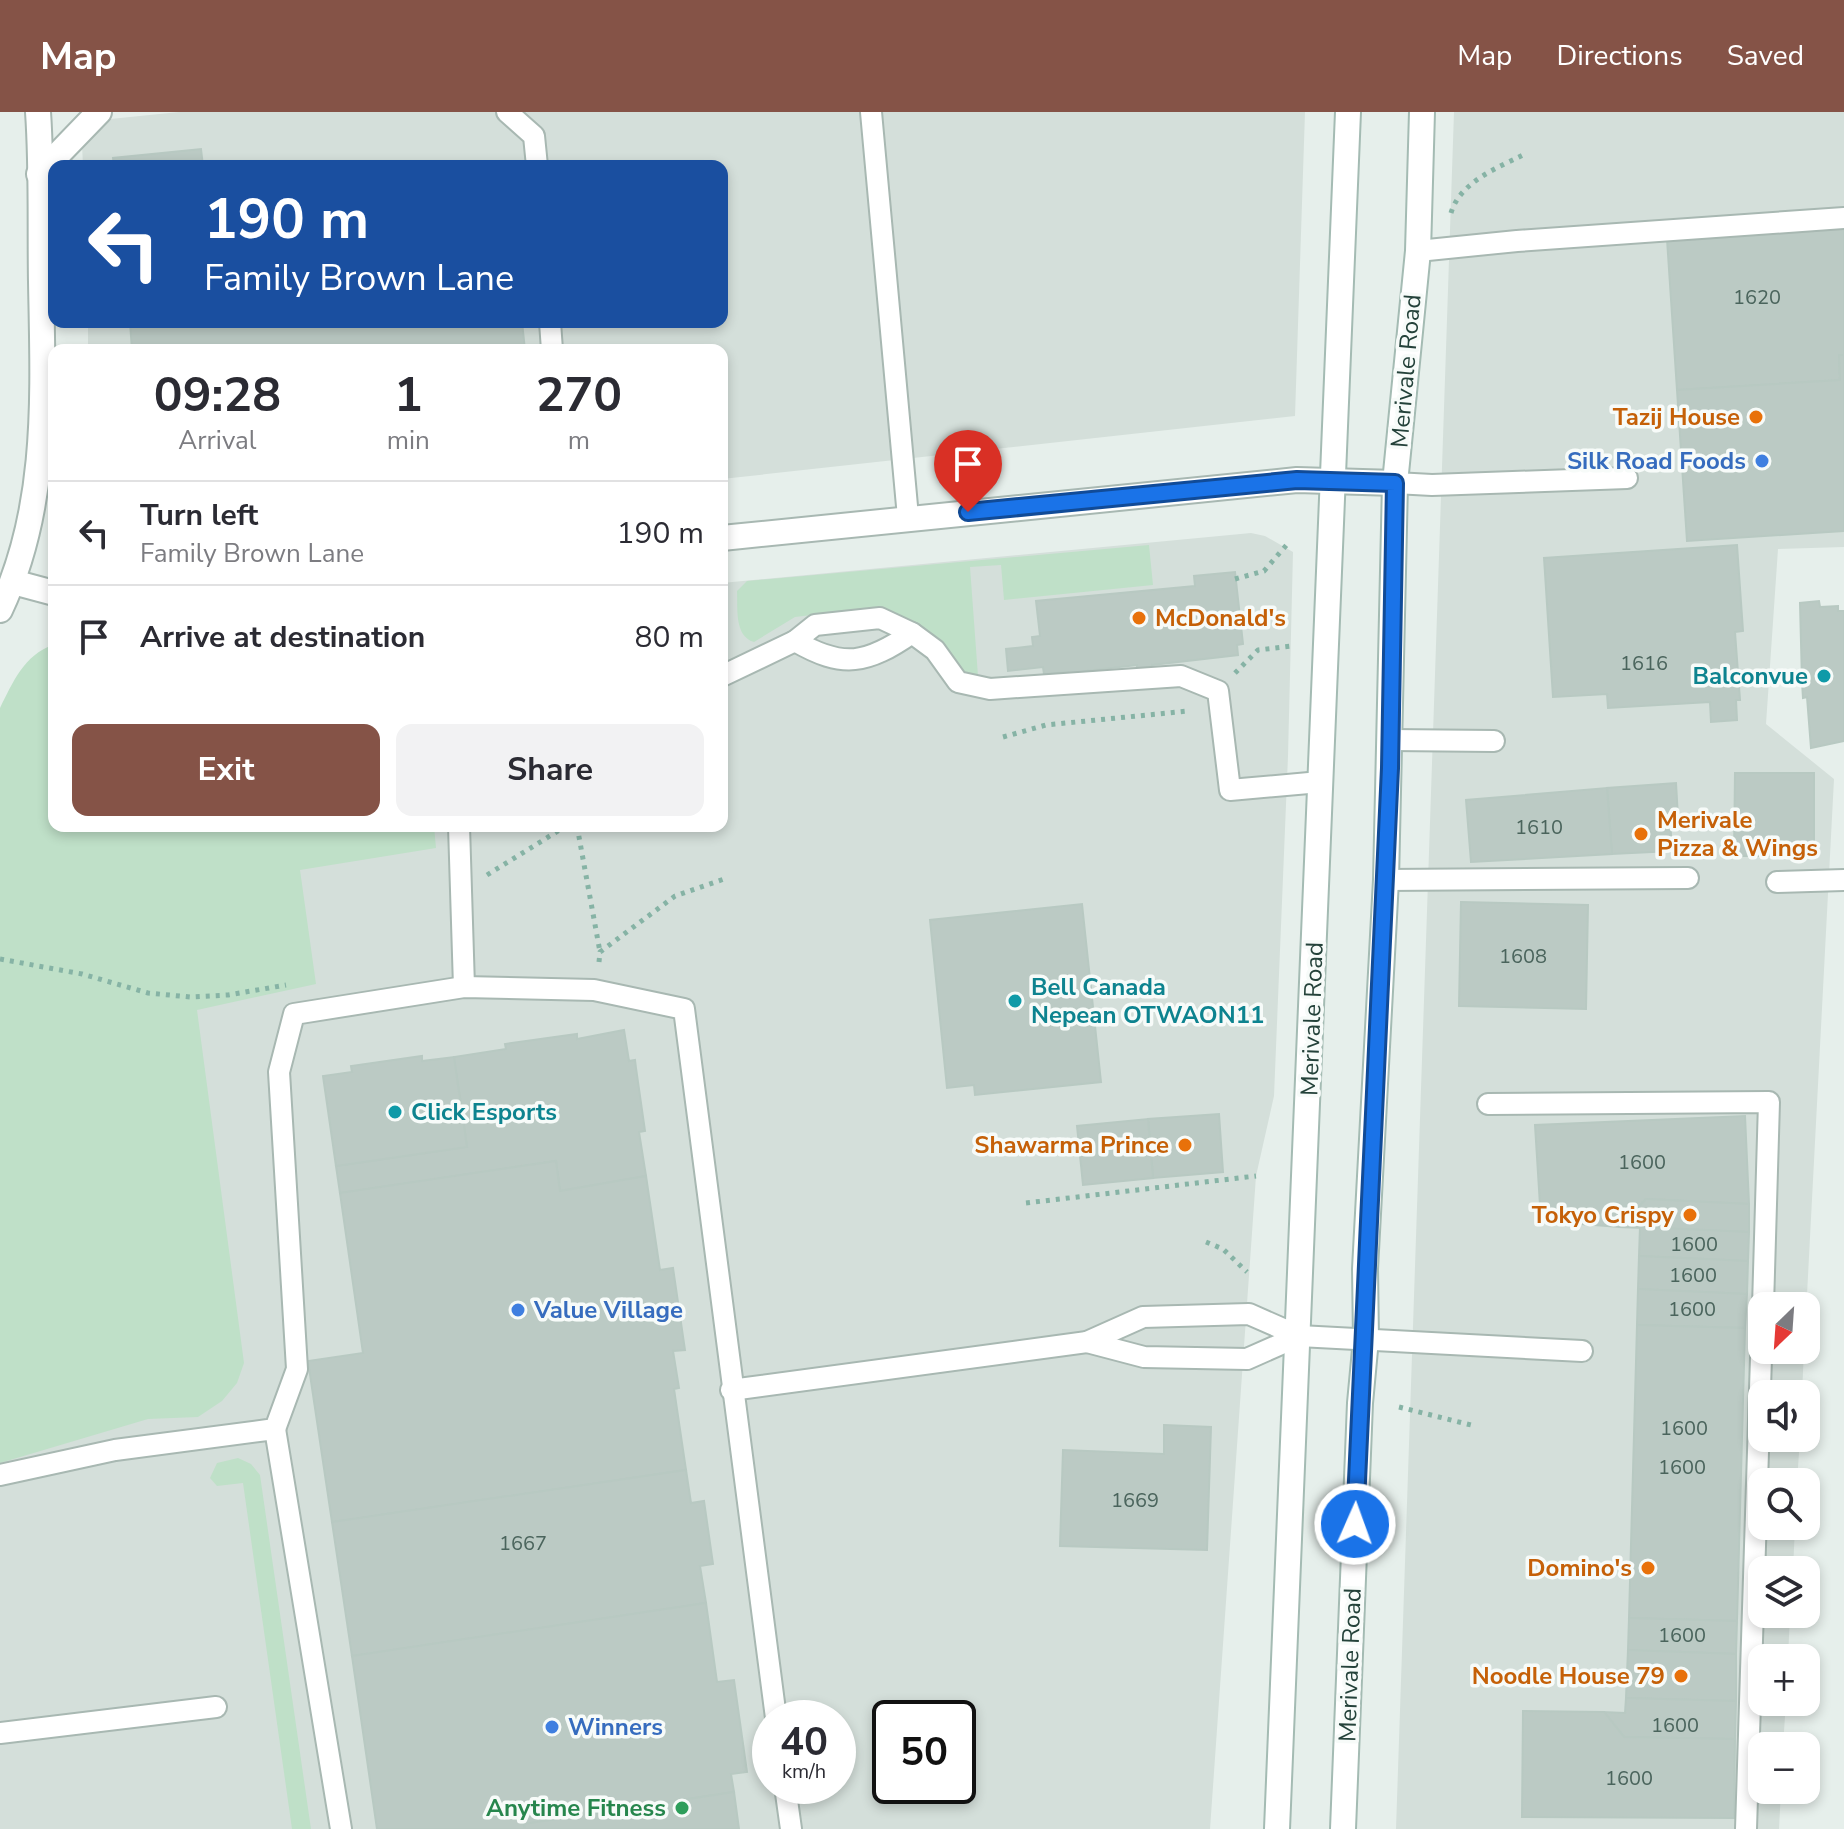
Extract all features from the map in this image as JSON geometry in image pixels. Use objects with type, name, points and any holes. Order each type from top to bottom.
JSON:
[{"type":"main road","points":[[0,610],[13,582],[33,512],[44,425],[38,112]]},
{"type":"main road","points":[[53,160],[99,112]]},
{"type":"main road","name":"Merivale Road","points":[[1277,1829],[1348,112]]},
{"type":"main road","name":"Merivale Road","points":[[1343,1829],[1360,1403],[1366,1339],[1365,1269],[1386,880],[1395,483],[1429,251],[1422,112]]},
{"type":"main road","points":[[39,174],[48,165]]},
{"type":"main road","points":[[728,537],[1297,480],[1395,483]]},
{"type":"main road","points":[[13,582],[48,591]]},
{"type":"lane","points":[[507,112],[534,136],[536,160]]},
{"type":"lane","points":[[871,112],[908,517]]},
{"type":"lane","points":[[1429,251],[1517,241],[1844,218]]},
{"type":"lane","points":[[1395,483],[1432,485],[1627,478]]},
{"type":"lane","points":[[728,673],[795,641],[815,625],[880,618],[912,633],[935,650],[958,682],[990,689],[1181,676],[1218,691],[1230,790],[1320,782]]},
{"type":"lane","points":[[795,641],[822,657],[853,662],[891,648],[912,633]]},
{"type":"lane","points":[[1391,740],[1494,741]]},
{"type":"lane","points":[[459,832],[464,987]]},
{"type":"lane","points":[[1386,880],[1688,878]]},
{"type":"lane","points":[[1777,882],[1844,880]]},
{"type":"lane","points":[[341,1829],[275,1429],[297,1369],[279,1072],[294,1014],[464,987],[594,990],[684,1009],[774,1700]]},
{"type":"lane","points":[[1488,1104],[1769,1102],[1763,1292]]},
{"type":"lane","points":[[731,1390],[1087,1342],[1143,1317],[1249,1314],[1299,1336],[1582,1351]]},
{"type":"lane","points":[[1087,1342],[1144,1357],[1247,1359],[1299,1336]]},
{"type":"lane","points":[[1746,1829],[1761,1364]]},
{"type":"lane","points":[[0,1475],[115,1450],[275,1429]]},
{"type":"lane","points":[[0,1733],[216,1707]]},
{"type":"lane","points":[[788,1804],[791,1829]]},
{"type":"path","points":[[1429,251],[1454,204],[1481,175],[1523,155]]},
{"type":"path","points":[[1235,579],[1264,571],[1290,541]]},
{"type":"path","points":[[462,890],[556,832]]},
{"type":"path","points":[[578,832],[600,952],[594,990]]},
{"type":"path","points":[[600,952],[675,896],[724,879]]},
{"type":"path","points":[[0,959],[82,974],[148,993],[228,995],[290,984],[294,1014]]},
{"type":"path","points":[[1026,1203],[1256,1176]]},
{"type":"path","points":[[1206,1242],[1223,1249],[1247,1272]]},
{"type":"path","points":[[1399,1407],[1475,1426]]},
{"type":"shaded area","points":[[179,112],[1305,112],[1295,416],[728,478],[728,344],[88,344],[88,328],[728,328],[728,160],[83,160],[81,122]]},
{"type":"shaded area","points":[[1454,112],[1844,112],[1844,547],[1778,549],[1766,724],[1834,779],[1807,1292],[1748,1292],[1748,1364],[1803,1364],[1803,1380],[1748,1380],[1748,1452],[1799,1452],[1798,1468],[1748,1468],[1748,1540],[1794,1540],[1794,1556],[1748,1556],[1748,1628],[1789,1628],[1789,1644],[1748,1644],[1748,1716],[1785,1716],[1784,1732],[1748,1732],[1748,1804],[1780,1804],[1779,1829],[1396,1829]]},
{"type":"shaded area","points":[[1251,533],[1265,536],[1293,552],[1274,1096],[1256,1176],[1210,1829],[0,1829],[0,735],[48,816],[48,832],[728,832],[728,582]]},
{"type":"green space","points":[[1149,545],[1153,585],[1004,600],[1001,565],[970,567],[978,676],[973,680],[956,668],[949,651],[936,638],[879,607],[795,617],[754,642],[743,634],[738,621],[737,591],[747,581]]},
{"type":"green space","points":[[48,648],[48,832],[435,832],[436,848],[300,870],[316,984],[197,1010],[244,1363],[237,1383],[222,1401],[198,1417],[148,1419],[0,1463],[0,708],[20,670]]},
{"type":"green space","points":[[238,1458],[251,1464],[260,1475],[311,1829],[292,1829],[243,1483],[217,1486],[210,1478],[217,1463]]},
{"type":"building","points":[[201,149],[202,160],[113,160]]},
{"type":"building","points":[[1839,222],[1840,228],[1844,228],[1844,355],[1839,355],[1840,380],[1677,390],[1667,239]]},
{"type":"building","points":[[130,328],[523,328],[524,344],[132,344]]},
{"type":"building","name":"Silk Road Foods","points":[[1839,355],[1844,355],[1844,531],[1687,541],[1677,390],[1840,380]]},
{"type":"building","points":[[1737,545],[1743,631],[1735,632],[1740,700],[1736,700],[1737,720],[1711,722],[1710,702],[1608,708],[1607,694],[1553,697],[1544,558]]},
{"type":"building","name":"McDonald's","points":[[1235,572],[1243,644],[1237,645],[1238,655],[1152,665],[1152,668],[1137,670],[1137,665],[1084,671],[1085,675],[1068,677],[1068,672],[1044,674],[1043,667],[1008,671],[1006,649],[1033,646],[1032,637],[1040,636],[1036,601],[1195,586],[1194,576]]},
{"type":"building","name":"Balconvue","points":[[1819,601],[1820,607],[1838,606],[1838,611],[1844,611],[1844,741],[1811,748],[1807,697],[1803,698],[1800,603]]},
{"type":"building","points":[[1735,773],[1814,773],[1814,856],[1734,856]]},
{"type":"building","name":"Merivale Pizza & Wings","points":[[1676,783],[1678,817],[1670,818],[1672,851],[1612,854],[1607,788]]},
{"type":"building","points":[[1607,788],[1612,854],[1471,862],[1466,800]]},
{"type":"building","points":[[1461,902],[1588,905],[1586,1009],[1459,1006]]},
{"type":"building","name":"Bell Canada Nepean OTWAON11","points":[[1082,904],[1101,1082],[975,1095],[974,1085],[947,1088],[930,920]]},
{"type":"building","points":[[624,1030],[629,1061],[635,1060],[645,1131],[639,1132],[646,1176],[560,1191],[556,1161],[340,1193],[336,1166],[467,1147],[454,1057],[506,1049],[505,1044],[577,1034],[577,1039]]},
{"type":"building","name":"Click Esports","points":[[422,1056],[422,1061],[454,1057],[467,1147],[336,1166],[323,1076],[352,1072],[351,1066]]},
{"type":"building","name":"Shawarma Prince","points":[[1219,1114],[1223,1172],[1153,1178],[1148,1119]]},
{"type":"building","points":[[1745,1116],[1749,1204],[1646,1199],[1620,1227],[1541,1221],[1535,1125]]},
{"type":"building","points":[[1148,1119],[1153,1178],[1083,1185],[1077,1126]]},
{"type":"building","name":"Value Village","points":[[556,1161],[560,1191],[646,1176],[660,1270],[673,1268],[685,1350],[673,1351],[679,1388],[674,1389],[686,1470],[332,1522],[308,1361],[363,1353],[340,1193]]},
{"type":"building","name":"Tokyo Crispy","points":[[1646,1199],[1749,1204],[1749,1232],[1620,1227]]},
{"type":"building","points":[[1640,1227],[1749,1232],[1748,1261],[1639,1256]]},
{"type":"building","points":[[1639,1256],[1748,1261],[1747,1294],[1638,1289]]},
{"type":"building","points":[[1638,1289],[1747,1294],[1745,1328],[1637,1325]]},
{"type":"building","points":[[1637,1325],[1745,1328],[1737,1621],[1629,1618]]},
{"type":"building","points":[[1164,1425],[1211,1427],[1207,1550],[1060,1546],[1063,1450],[1164,1454]]},
{"type":"building","points":[[686,1470],[691,1503],[704,1501],[713,1564],[700,1566],[706,1603],[352,1656],[332,1522]]},
{"type":"building","name":"Winners","points":[[706,1603],[717,1682],[734,1680],[747,1772],[731,1774],[734,1792],[524,1824],[525,1829],[377,1829],[352,1656]]},
{"type":"building","points":[[1629,1618],[1737,1621],[1736,1654],[1628,1650]]},
{"type":"building","name":"Noodle House 79","points":[[1628,1650],[1736,1654],[1736,1701],[1626,1698]]},
{"type":"building","points":[[1626,1698],[1736,1701],[1735,1739],[1624,1737],[1604,1712],[1625,1713]]},
{"type":"building","points":[[1523,1711],[1604,1712],[1624,1737],[1735,1739],[1734,1818],[1522,1817]]},
{"type":"building","name":"Anytime Fitness","points":[[734,1792],[739,1829],[525,1829],[524,1824]]},
{"type":"place","name":"Tazij House","points":[[1756,417]]},
{"type":"place","name":"Silk Road Foods","points":[[1762,461]]},
{"type":"place","name":"McDonald's","points":[[1139,618]]},
{"type":"place","name":"Balconvue","points":[[1824,676]]},
{"type":"place","name":"Merivale Pizza & Wings","points":[[1641,834]]},
{"type":"place","name":"Bell Canada Nepean OTWAON11","points":[[1015,1001]]},
{"type":"place","name":"Click Esports","points":[[395,1112]]},
{"type":"place","name":"Shawarma Prince","points":[[1185,1145]]},
{"type":"place","name":"Tokyo Crispy","points":[[1690,1215]]},
{"type":"place","name":"Value Village","points":[[518,1310]]},
{"type":"place","name":"Domino's","points":[[1648,1568]]},
{"type":"place","name":"Noodle House 79","points":[[1681,1676]]},
{"type":"place","name":"Winners","points":[[552,1727]]},
{"type":"place","name":"Anytime Fitness","points":[[682,1808]]},
{"type":"route","points":[[968,512],[1297,480],[1395,483],[1386,880],[1355,1524]]}]
